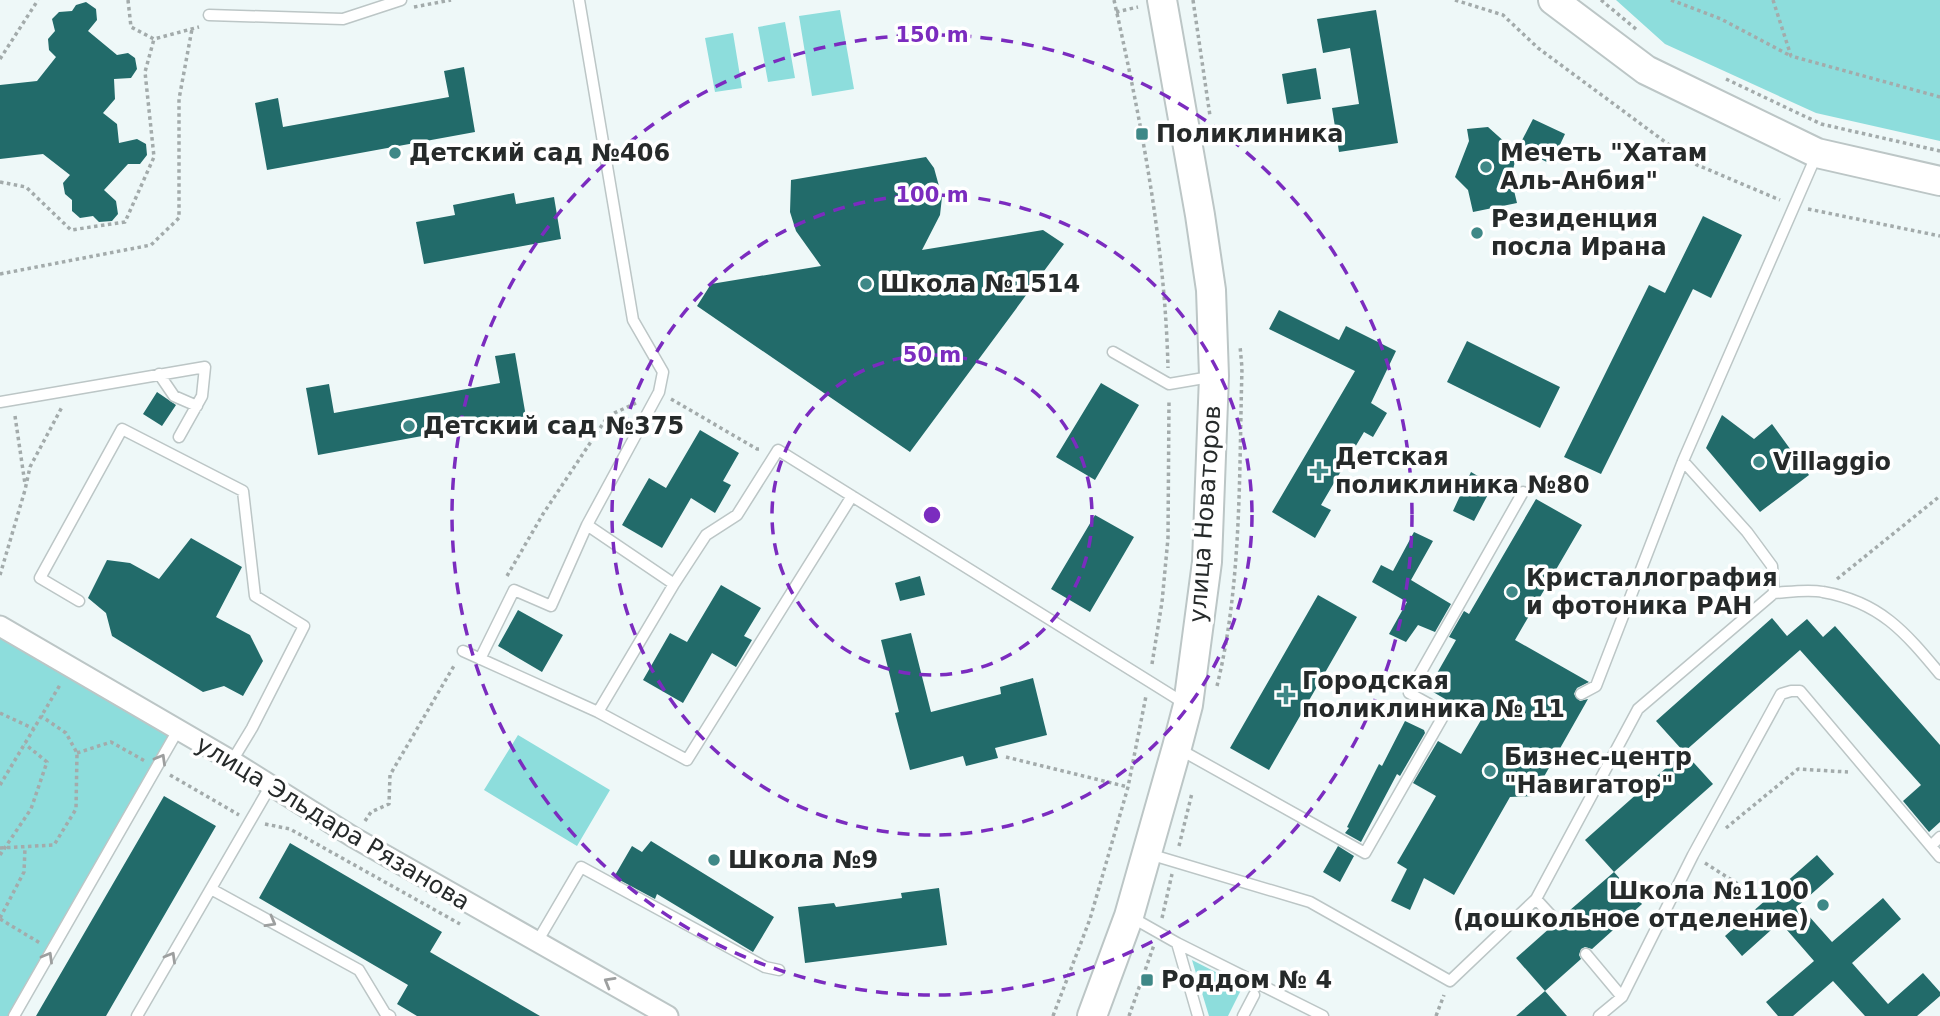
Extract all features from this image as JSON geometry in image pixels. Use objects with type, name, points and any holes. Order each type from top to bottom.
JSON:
[{"type":"street","points":[[1553,0],[1646,70],[1817,153],[1940,182]]},
{"type":"street","name":"улица Новаторов","points":[[1092,1016],[1129,916],[1148,854],[1189,753],[1188,705],[1207,562],[1214,376],[1211,290],[1200,215],[1151,3]]},
{"type":"street","name":"улица Эльдара Рязанова","points":[[0,626],[232,761],[353,837],[668,1016]]},
{"type":"lane","points":[[209,16],[343,19],[401,0]]},
{"type":"lane","points":[[480,659],[514,590],[551,606],[587,525],[659,392],[663,372],[633,320],[579,0]]},
{"type":"lane","points":[[1581,694],[1596,686],[1683,461],[1817,153]]},
{"type":"lane","points":[[1113,352],[1169,384],[1214,376]]},
{"type":"lane","points":[[0,402],[205,367],[202,396],[179,437]]},
{"type":"lane","points":[[159,374],[174,396],[197,406]]},
{"type":"lane","points":[[79,601],[40,578],[122,429],[243,491],[255,596],[304,626],[252,728],[232,761]]},
{"type":"lane","points":[[597,712],[706,535],[737,515],[778,450],[1188,705]]},
{"type":"lane","points":[[1683,461],[1747,532],[1772,566],[1774,593]]},
{"type":"lane","points":[[1189,753],[1365,853],[1445,713],[1409,692],[1523,492]]},
{"type":"lane","points":[[463,651],[597,712],[687,760],[852,496]]},
{"type":"lane","points":[[587,525],[674,584]]},
{"type":"lane","points":[[1148,854],[1310,902],[1450,981],[1536,899],[1637,709],[1774,593],[1822,592],[1872,607],[1904,632],[1940,674]]},
{"type":"lane","points":[[0,639],[23,639]]},
{"type":"lane","points":[[1599,1016],[1622,997],[1693,855],[1781,694],[1800,691],[1940,857]]},
{"type":"lane","points":[[14,1016],[178,730]]},
{"type":"lane","points":[[137,1016],[271,785]]},
{"type":"lane","points":[[1931,846],[1940,837]]},
{"type":"lane","points":[[537,942],[581,867],[765,967],[779,970]]},
{"type":"lane","points":[[211,889],[359,970],[385,1013],[390,1016]]},
{"type":"lane","points":[[1536,899],[1557,922]]},
{"type":"lane","points":[[1129,916],[1323,1016]]},
{"type":"lane","points":[[1177,943],[1198,1016]]},
{"type":"lane","points":[[1586,954],[1622,997]]},
{"type":"lane","points":[[1243,1016],[1254,995]]},
{"type":"path","points":[[0,59],[38,0]]},
{"type":"path","points":[[128,0],[131,27],[154,38],[198,28],[209,16]]},
{"type":"path","points":[[410,8],[451,0]]},
{"type":"path","points":[[1053,1016],[1090,919],[1128,787],[1162,602],[1168,538],[1169,384],[1161,253],[1143,141],[1114,0]]},
{"type":"path","points":[[1455,0],[1503,15],[1538,48],[1695,164],[1794,206],[1940,236]]},
{"type":"path","points":[[1473,6],[1474,0]]},
{"type":"path","points":[[1601,0],[1638,31]]},
{"type":"path","points":[[1671,0],[1721,19],[1791,56],[1940,97]]},
{"type":"path","points":[[1773,0],[1791,56]]},
{"type":"path","points":[[1116,12],[1151,3]]},
{"type":"path","points":[[0,274],[151,245],[180,218],[180,99],[192,29]]},
{"type":"path","points":[[0,182],[26,187],[72,230],[125,222],[154,157],[145,72],[154,38]]},
{"type":"path","points":[[1720,76],[1821,124],[1940,150]]},
{"type":"path","points":[[0,575],[30,467],[72,388]]},
{"type":"path","points":[[12,399],[25,490]]},
{"type":"path","points":[[1822,592],[1940,496]]},
{"type":"path","points":[[1217,687],[1223,663]]},
{"type":"path","points":[[0,785],[70,667]]},
{"type":"path","points":[[0,713],[34,729]]},
{"type":"path","points":[[1,849],[54,845],[76,809],[77,753],[66,733],[41,716]]},
{"type":"path","points":[[77,753],[111,742],[250,822],[290,829],[471,930]]},
{"type":"path","points":[[0,855],[1,849],[31,809],[47,762],[25,744]]},
{"type":"path","points":[[1129,1016],[1158,932],[1175,862],[1189,753]]},
{"type":"path","points":[[1006,757],[1128,787]]},
{"type":"path","points":[[1725,830],[1798,769],[1871,774]]},
{"type":"path","points":[[25,848],[24,872],[0,918],[52,950]]},
{"type":"path","points":[[1693,855],[1763,900]]},
{"type":"path","points":[[1436,1016],[1450,981]]},
{"type":"shaded area","points":[[1616,0],[1940,0],[1940,141],[1816,113],[1665,44]]},
{"type":"shaded area","points":[[840,10],[854,89],[812,96],[799,16]]},
{"type":"shaded area","points":[[785,22],[795,78],[768,82],[758,27]]},
{"type":"shaded area","points":[[733,33],[742,88],[715,92],[705,38]]},
{"type":"shaded area","points":[[0,638],[169,736],[9,1016],[0,1016]]},
{"type":"shaded area","points":[[518,735],[610,790],[577,846],[484,790]]},
{"type":"shaded area","points":[[1192,960],[1243,986],[1228,1016],[1209,1016]]},
{"type":"building","points":[[86,2],[96,9],[97,20],[88,31],[117,55],[128,53],[135,58],[137,69],[131,78],[114,79],[115,99],[103,113],[117,124],[119,143],[137,139],[146,144],[147,155],[140,164],[128,164],[104,190],[116,201],[118,214],[112,221],[99,222],[93,216],[80,218],[72,211],[72,200],[65,194],[63,183],[70,175],[43,154],[0,159],[0,85],[37,81],[56,57],[49,50],[48,39],[55,31],[52,19],[59,12],[72,11],[76,5]]},
{"type":"building","points":[[1376,10],[1398,143],[1339,152],[1332,108],[1359,104],[1350,48],[1323,53],[1317,19]]},
{"type":"building","points":[[464,67],[475,132],[267,170],[255,103],[278,98],[283,127],[449,97],[444,71]]},
{"type":"building","points":[[1316,68],[1321,99],[1287,104],[1282,74]]},
{"type":"building","points":[[1533,119],[1565,134],[1551,164],[1518,148]]},
{"type":"building","name":"Мечеть \"Хатам Аль-Анбия\"","points":[[1488,127],[1517,153],[1511,178],[1517,203],[1473,212],[1468,190],[1455,177],[1469,141],[1467,129]]},
{"type":"building","points":[[926,157],[934,168],[942,197],[940,215],[922,250],[1043,230],[1064,244],[910,452],[697,306],[711,284],[821,266],[796,231],[790,212],[791,180]]},
{"type":"building","points":[[514,193],[516,204],[554,197],[561,239],[424,264],[416,222],[455,215],[453,205]]},
{"type":"building","points":[[1703,216],[1742,235],[1711,298],[1693,289],[1601,474],[1564,457],[1649,285],[1665,293]]},
{"type":"building","name":"Детская поликлиника №80","points":[[1279,310],[1339,340],[1346,326],[1396,351],[1371,403],[1387,413],[1373,437],[1364,432],[1321,505],[1331,510],[1315,538],[1272,512],[1355,371],[1269,329]]},
{"type":"building","points":[[1467,341],[1560,387],[1540,428],[1447,382]]},
{"type":"building","points":[[515,353],[526,417],[318,455],[306,388],[329,384],[334,413],[500,383],[495,356]]},
{"type":"building","points":[[1101,383],[1139,405],[1095,480],[1056,457]]},
{"type":"building","points":[[157,392],[176,405],[162,426],[143,414]]},
{"type":"building","name":"Villaggio","points":[[1722,415],[1754,439],[1772,424],[1809,475],[1760,512],[1706,448]]},
{"type":"building","points":[[700,430],[739,453],[723,481],[731,485],[715,513],[691,498],[662,548],[622,525],[649,478],[666,488]]},
{"type":"building","points":[[1471,472],[1493,485],[1474,521],[1453,511]]},
{"type":"building","points":[[1536,499],[1582,525],[1515,640],[1589,682],[1577,688],[1574,694],[1580,701],[1588,699],[1533,796],[1510,797],[1454,895],[1424,878],[1410,910],[1391,901],[1407,869],[1397,863],[1436,796],[1413,783],[1438,741],[1461,754],[1481,720],[1428,689],[1456,640],[1449,637],[1464,611],[1469,614]]},
{"type":"building","points":[[1095,515],[1134,537],[1090,612],[1051,589]]},
{"type":"building","points":[[1414,532],[1433,541],[1411,580],[1451,604],[1435,632],[1418,625],[1406,642],[1389,634],[1407,602],[1372,582],[1381,565],[1393,571]]},
{"type":"building","points":[[191,538],[242,567],[216,617],[250,635],[263,661],[243,696],[224,686],[203,692],[112,636],[106,613],[88,598],[107,560],[130,563],[159,579]]},
{"type":"building","points":[[920,576],[925,595],[900,601],[895,583]]},
{"type":"building","points":[[721,585],[761,608],[744,636],[752,640],[736,667],[712,653],[683,703],[643,680],[670,633],[687,642]]},
{"type":"building","name":"Городская поликлиника № 11","points":[[1318,595],[1357,617],[1269,770],[1230,748]]},
{"type":"building","points":[[518,610],[563,635],[542,672],[498,646]]},
{"type":"building","points":[[1772,618],[1787,636],[1807,619],[1823,637],[1835,626],[1940,745],[1940,822],[1929,832],[1903,801],[1921,785],[1800,650],[1684,752],[1656,721]]},
{"type":"building","points":[[911,633],[931,712],[1001,694],[1000,687],[1033,678],[1047,735],[995,748],[998,758],[966,766],[963,756],[910,770],[895,713],[899,712],[881,640]]},
{"type":"building","points":[[1405,721],[1425,733],[1400,776],[1397,774],[1361,842],[1345,833],[1349,828],[1347,827],[1379,764],[1382,766]]},
{"type":"building","points":[[1684,752],[1713,784],[1614,872],[1585,840]]},
{"type":"building","points":[[164,796],[216,826],[106,1016],[36,1016]]},
{"type":"building","points":[[651,841],[774,917],[753,952],[657,894],[655,899],[614,877],[632,846],[642,852]]},
{"type":"building","points":[[290,843],[442,932],[430,952],[540,1016],[417,1016],[397,1004],[408,985],[259,898]]},
{"type":"building","points":[[1338,846],[1354,856],[1340,882],[1323,872]]},
{"type":"building","points":[[1817,855],[1834,874],[1799,905],[1832,942],[1883,898],[1901,919],[1852,963],[1888,1004],[1923,973],[1940,992],[1940,996],[1917,1016],[1865,1016],[1833,981],[1793,1016],[1778,1016],[1766,1002],[1814,961],[1780,922],[1742,956],[1725,936]]},
{"type":"building","points":[[1614,872],[1642,904],[1592,949],[1581,949],[1581,959],[1545,991],[1516,958],[1551,927],[1561,928],[1564,924],[1562,917]]},
{"type":"building","points":[[939,888],[947,945],[805,963],[798,907],[834,903],[836,907],[902,898],[901,893]]},
{"type":"building","points":[[1545,991],[1567,1016],[1516,1016]]},
{"type":"place","name":"Поликлиника","points":[[1142,134]]},
{"type":"place","name":"Детский сад №406","points":[[395,153]]},
{"type":"place","name":"Мечеть \"Хатам Аль-Анбия\"","points":[[1486,167]]},
{"type":"place","name":"Резиденция посла Ирана","points":[[1477,233]]},
{"type":"place","name":"Школа №1514","points":[[866,284]]},
{"type":"place","name":"Детский сад №375","points":[[409,426]]},
{"type":"place","name":"Villaggio","points":[[1759,462]]},
{"type":"place","name":"Детская поликлиника №80","points":[[1319,471]]},
{"type":"place","name":"Кристаллография и фотоника РАН","points":[[1512,592]]},
{"type":"place","name":"Городская поликлиника № 11","points":[[1286,695]]},
{"type":"place","name":"Бизнеc-центр \"Навигатор\"","points":[[1490,771]]},
{"type":"place","name":"Школа №9","points":[[714,860]]},
{"type":"place","name":"Школа №1100 (дошкольное отделение)","points":[[1823,905]]},
{"type":"place","name":"Роддом № 4","points":[[1147,980]]}]
